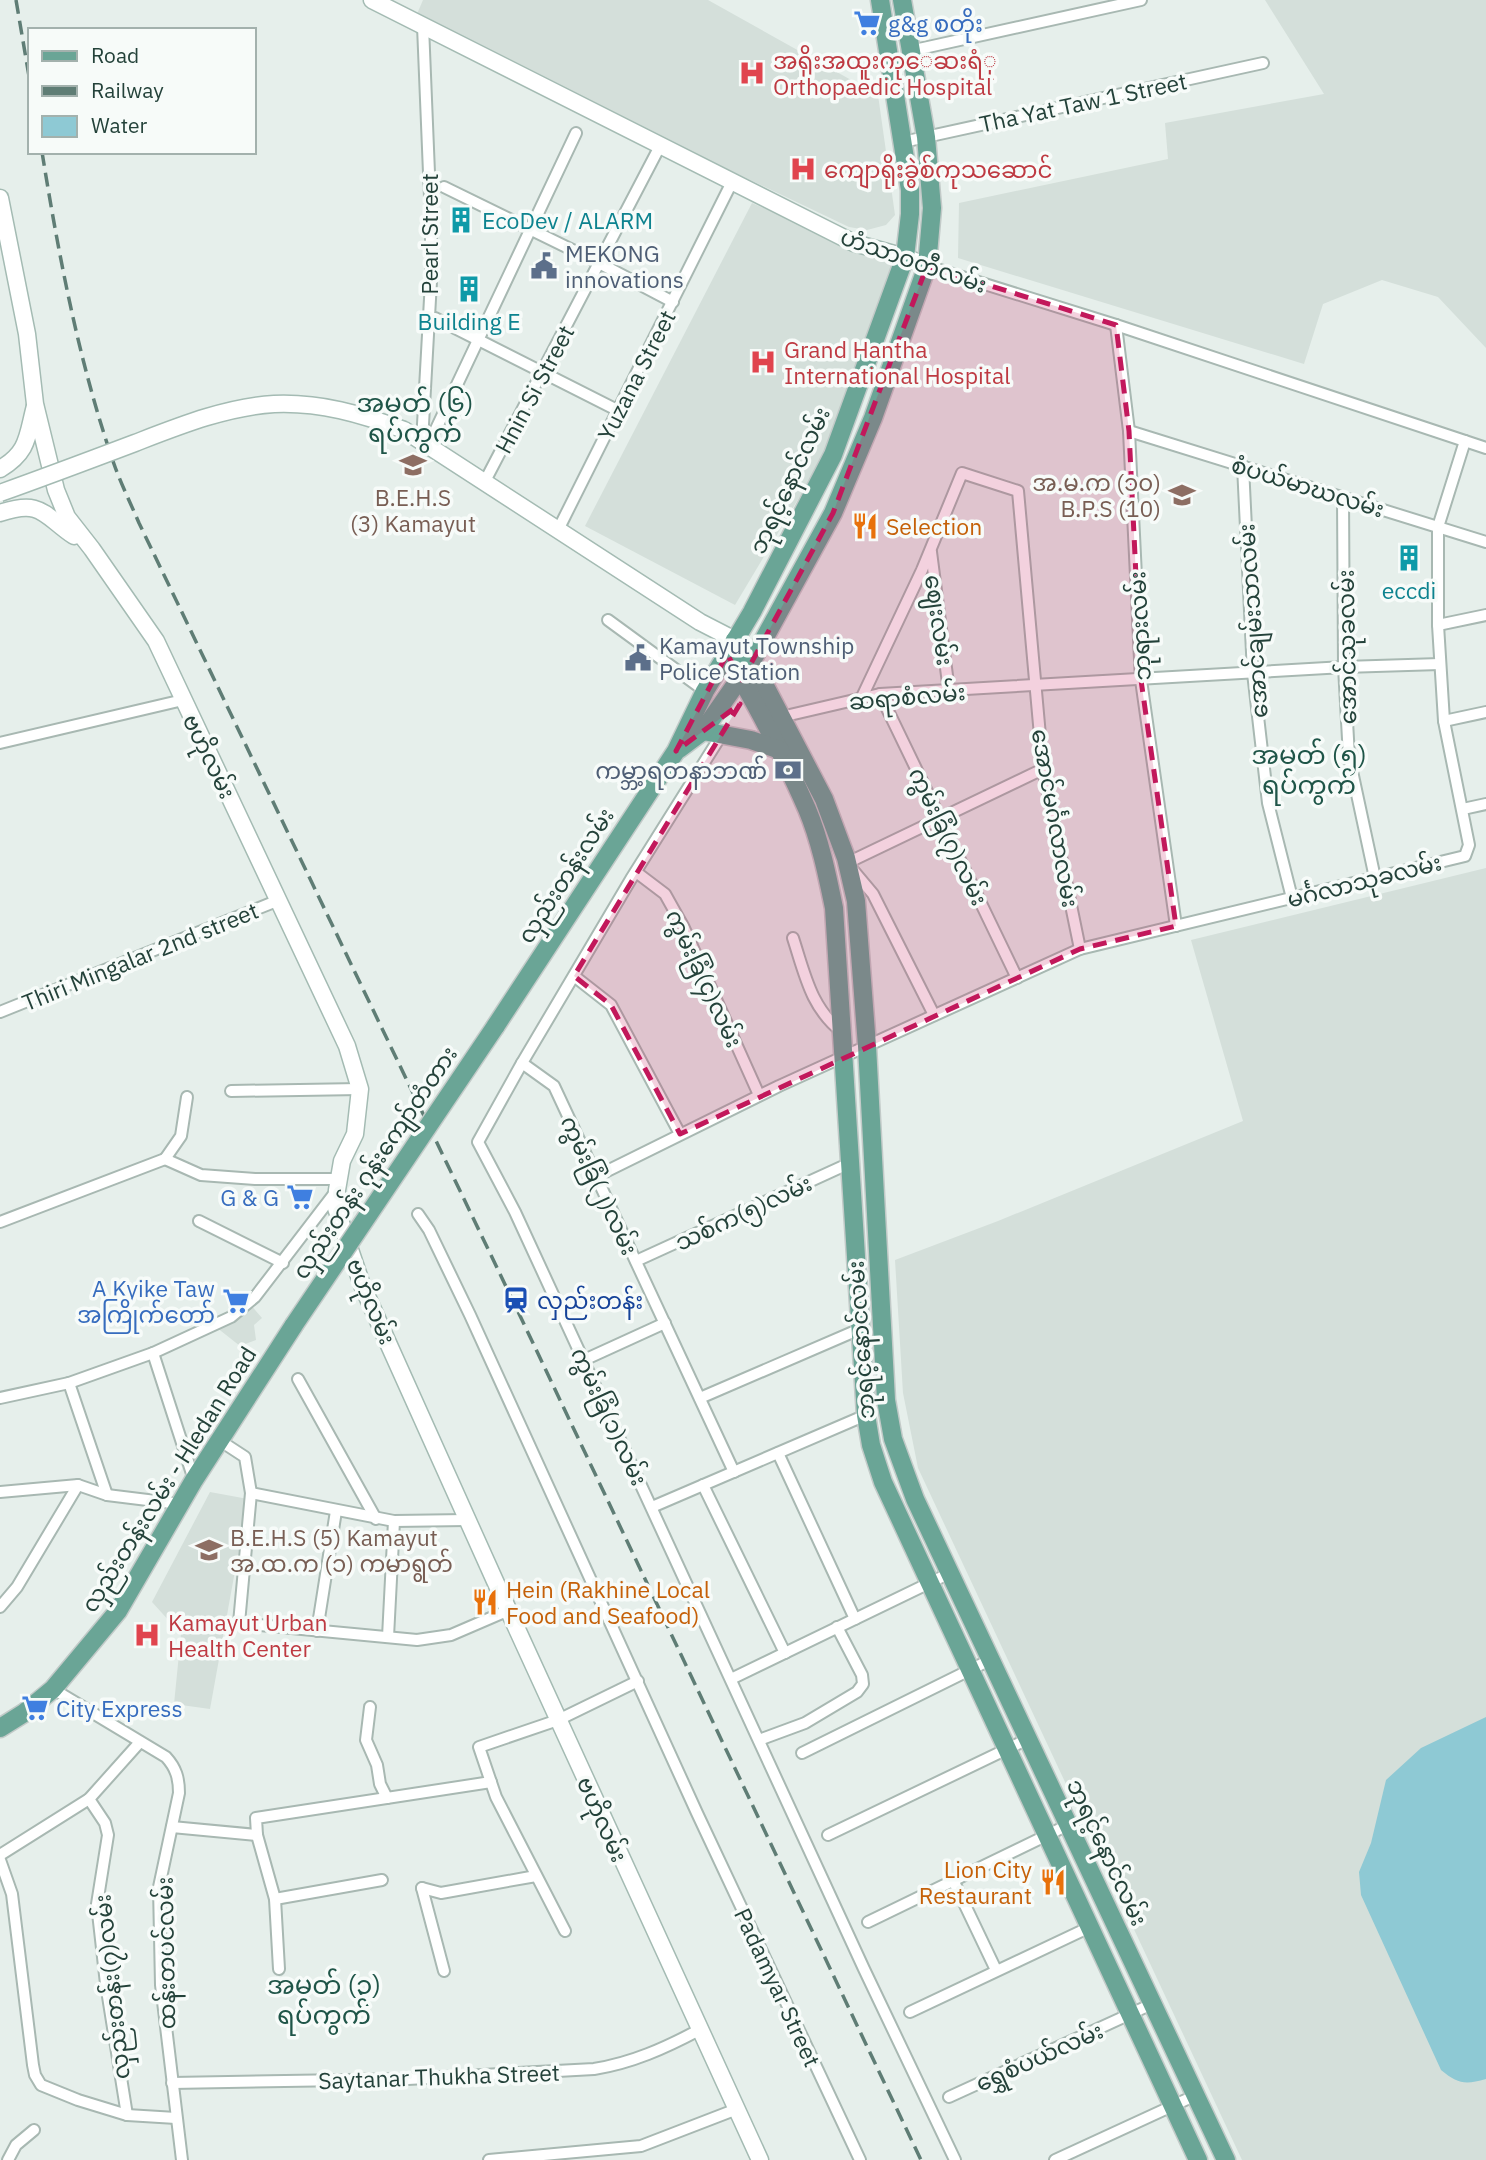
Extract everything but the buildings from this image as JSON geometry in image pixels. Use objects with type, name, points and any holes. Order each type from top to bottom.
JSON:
[{"type":"main road","name":"ဟံသာဝတီလမ်း","points":[[372,0],[854,243],[927,266]]},
{"type":"main road","name":"ဘုရင့်နောင်လမ်း","points":[[880,0],[910,190],[905,257],[833,455],[731,647],[740,677],[808,811],[827,871],[834,908],[860,1333],[871,1446],[883,1482],[1197,2159]]},
{"type":"main road","name":"လှည်းတန်းလမ်း","points":[[676,751],[703,731],[752,661],[832,513],[873,418],[927,266],[932,208],[926,136],[902,0]]},
{"type":"main road","name":"ဗဟိုလမ်း","points":[[0,198],[27,334],[35,404],[56,490],[67,517],[156,641],[347,1046],[359,1089],[355,1134],[342,1161],[336,1208],[362,1285],[699,2031],[760,2160]]},
{"type":"main road","points":[[0,469],[15,460],[26,443],[35,404]]},
{"type":"main road","points":[[0,493],[191,422],[260,406],[316,406],[355,412],[404,430],[699,622],[731,647]]},
{"type":"main road","points":[[0,513],[29,506],[48,514],[92,549]]},
{"type":"main road","name":"ဘုရင့်နောင်လမ်း","points":[[731,647],[752,661],[824,799],[847,863],[856,901],[867,1046],[886,1400],[892,1439],[915,1499],[1222,2153]]},
{"type":"main road","name":"လှည်းတန်းလမ်း","points":[[495,1027],[676,751],[705,691],[731,647]]},
{"type":"main road","points":[[703,731],[751,740],[779,750]]},
{"type":"main road","name":"လှည်းတန်း ဂုန်းကျော်တံတား","points":[[294,1325],[495,1027]]},
{"type":"main road","points":[[850,1157],[872,1150]]},
{"type":"main road","points":[[855,1242],[877,1241]]},
{"type":"main road","name":"လှည်းတန်းလမ်း - Hledan Road","points":[[53,1689],[118,1611],[194,1480],[294,1325]]},
{"type":"main road","points":[[860,1333],[883,1336]]},
{"type":"main road","points":[[0,1728],[24,1713],[53,1689]]},
{"type":"street","points":[[910,51],[1141,0]]},
{"type":"street","name":"Pearl Street","points":[[422,442],[431,234],[423,26]]},
{"type":"street","name":"Tha Yat Taw 1 Street","points":[[903,142],[1263,63]]},
{"type":"street","points":[[436,429],[576,133]]},
{"type":"street","name":"Hnin Si Street","points":[[484,483],[660,146]]},
{"type":"street","name":"Yuzana Street","points":[[558,530],[732,182]]},
{"type":"street","points":[[444,187],[673,302]]},
{"type":"street","name":"ဟံသာဝတီလမ်း","points":[[927,266],[1116,325],[1486,448]]},
{"type":"street","points":[[435,318],[619,411]]},
{"type":"street","name":"ဘုရားလမ်း","points":[[1116,325],[1129,431],[1141,680],[1176,926]]},
{"type":"street","name":"စံပယ်မာဃလမ်း","points":[[1129,431],[1486,542]]},
{"type":"street","name":"မင်္ဂလာသုခလမ်း","points":[[597,1176],[760,1095],[1080,949],[1465,856],[1469,845],[1444,721],[1438,625],[1438,527],[1465,441]]},
{"type":"street","name":"အောင်ချမ်းသာလမ်း","points":[[1243,466],[1253,673],[1268,803],[1292,898]]},
{"type":"street","name":"အောင်မင်္ဂလာလမ်း","points":[[930,549],[962,473],[1018,491],[1043,769],[1080,949]]},
{"type":"street","name":"အောင်သုခလမ်း","points":[[1343,497],[1344,667],[1349,757],[1375,878]]},
{"type":"street","points":[[862,697],[930,549]]},
{"type":"street","name":"ဈေးလမ်း","points":[[930,549],[949,691]]},
{"type":"street","points":[[1438,625],[1486,615]]},
{"type":"street","points":[[608,620],[705,691]]},
{"type":"street","name":"ဆရာစံလမ်း","points":[[780,717],[880,694],[1344,667],[1440,664]]},
{"type":"street","name":"ကွမ်းခြံ(၇)လမ်း","points":[[880,694],[1017,978]]},
{"type":"street","points":[[0,743],[183,700]]},
{"type":"street","points":[[1444,721],[1486,712]]},
{"type":"street","points":[[522,1063],[722,734]]},
{"type":"street","points":[[934,1015],[873,894],[847,863],[1043,769]]},
{"type":"street","points":[[1462,809],[1486,804]]},
{"type":"street","name":"ကွမ်းခြံ(၄)လမ်း","points":[[636,872],[665,894],[678,917],[760,1095]]},
{"type":"street","name":"Thiri Mingalar 2nd street","points":[[0,1012],[279,900]]},
{"type":"street","points":[[793,939],[811,995],[826,1020],[842,1032]]},
{"type":"street","points":[[573,976],[611,1005],[680,1134]]},
{"type":"street","name":"ကွမ်းခြံ(၂)လမ်း","points":[[522,1063],[554,1086],[734,1472]]},
{"type":"street","name":"ကွမ်းခြံ(၁)လမ်း","points":[[522,1063],[478,1142],[515,1212],[955,2160]]},
{"type":"street","points":[[231,1091],[359,1089]]},
{"type":"street","points":[[0,1222],[165,1159],[181,1136],[187,1097]]},
{"type":"street","name":"သစ်က(၅)လမ်း","points":[[636,1261],[850,1157]]},
{"type":"street","points":[[165,1159],[201,1175],[337,1185]]},
{"type":"street","points":[[0,1398],[69,1383],[153,1353],[231,1317],[250,1303],[283,1263],[337,1185]]},
{"type":"street","name":"Padamyar Street","points":[[418,1214],[429,1230],[860,2160]]},
{"type":"street","points":[[200,1221],[283,1263]]},
{"type":"street","points":[[584,1360],[665,1323]]},
{"type":"street","points":[[700,1398],[860,1333]]},
{"type":"street","points":[[153,1353],[194,1480]]},
{"type":"street","points":[[298,1379],[376,1519]]},
{"type":"street","points":[[69,1383],[107,1495]]},
{"type":"street","points":[[652,1507],[866,1415]]},
{"type":"street","points":[[219,1440],[245,1457],[251,1493],[238,1622],[417,1640],[451,1635],[509,1610]]},
{"type":"street","points":[[778,1452],[855,1619]]},
{"type":"street","points":[[0,1607],[17,1587],[78,1485]]},
{"type":"street","points":[[0,1492],[78,1485],[107,1495],[180,1504]]},
{"type":"street","points":[[703,1485],[785,1653]]},
{"type":"street","points":[[251,1493],[376,1519],[467,1520]]},
{"type":"street","points":[[317,1631],[336,1511]]},
{"type":"street","points":[[388,1637],[394,1521]]},
{"type":"street","points":[[731,1679],[950,1573]]},
{"type":"street","points":[[759,1740],[805,1723],[858,1692],[863,1684],[862,1675],[837,1627]]},
{"type":"street","points":[[802,1753],[990,1660]]},
{"type":"street","points":[[565,1931],[496,1797],[479,1747],[558,1720],[638,1681]]},
{"type":"street","name":"ထန်းတပင်လမ်း","points":[[53,1689],[166,1757],[176,1770],[179,1793],[159,1887],[161,1985],[182,2160]]},
{"type":"street","points":[[370,1707],[366,1740],[387,1798]]},
{"type":"street","points":[[828,1835],[1028,1740]]},
{"type":"street","points":[[0,1855],[89,1799],[140,1742]]},
{"type":"street","points":[[279,1969],[275,1899],[265,1871],[256,1818],[491,1782]]},
{"type":"street","name":"လှည်းတန်း(၇)လမ်း","points":[[89,1799],[106,1823],[108,1835],[97,1904],[127,2115]]},
{"type":"street","points":[[868,1922],[1068,1825]]},
{"type":"street","points":[[172,1828],[257,1835]]},
{"type":"street","points":[[0,1860],[12,1894],[35,2075],[41,2085],[127,2115],[176,2118]]},
{"type":"street","points":[[444,1971],[422,1888],[441,1893],[536,1876]]},
{"type":"street","points":[[275,1899],[382,1880]]},
{"type":"street","points":[[953,1880],[996,1970]]},
{"type":"street","points":[[909,2012],[1090,1927]]},
{"type":"street","name":"ရွှေစံပယ်လမ်း","points":[[949,2097],[1152,2004]]},
{"type":"street","name":"Saytanar Thukha Street","points":[[172,2083],[408,2079],[594,2069],[618,2066],[652,2054],[699,2031]]},
{"type":"street","points":[[1055,2160],[1194,2096]]},
{"type":"street","points":[[490,2160],[641,2146],[737,2109]]},
{"type":"street","points":[[8,2160],[16,2145],[34,2130]]},
{"type":"street","points":[[640,2160],[641,2146]]},
{"type":"street","points":[[1197,2159],[1222,2153]]},
{"type":"highlighted area","points":[[927,266],[1116,325],[1129,431],[1141,680],[1176,926],[1080,949],[680,1134],[611,1005],[574,976],[740,704],[676,751],[727,654],[742,680],[833,513]]},
{"type":"shaded area","points":[[423,0],[708,0],[878,95],[895,215],[886,225],[867,230],[849,227],[643,129],[417,14]]},
{"type":"shaded area","points":[[1265,0],[1486,0],[1486,348],[1438,297],[1382,280],[1323,304],[1304,364],[958,258],[959,203],[1168,159],[1165,123],[1324,94]]},
{"type":"shaded area","name":"Grand Hantha International Hospital","points":[[752,203],[892,264],[821,461],[735,605],[585,526]]},
{"type":"shaded area","points":[[1486,868],[1486,2160],[1242,2160],[918,1468],[903,1393],[895,1260],[1243,1121],[1191,940]]},
{"type":"shaded area","points":[[250,1304],[262,1318],[254,1325],[256,1340],[240,1346],[216,1327]]},
{"type":"shaded area","name":"B.E.H.S (5) Kamayut အ.ထ.က (၁) ကမာရွတ်","points":[[210,1492],[248,1499],[210,1709],[174,1704],[181,1634],[152,1602]]},
{"type":"water","points":[[1486,1717],[1486,2079],[1467,2082],[1457,2081],[1441,2070],[1361,1895],[1359,1872],[1371,1843],[1386,1780],[1421,1748]]},
{"type":"railway","points":[[16,0],[28,70]]},
{"type":"railway","points":[[42,154],[80,349],[114,464],[126,494],[921,2160]]},
{"type":"place","name":"g&g စတိုး","points":[[867,23]]},
{"type":"place","name":"အရိုးအထူးကုေဆးရံု Orthopaedic Hospital","points":[[752,73]]},
{"type":"place","name":"ကျောရိုးခွဲစ်ကုသဆောင်","points":[[803,169]]},
{"type":"place","name":"EcoDev / ALARM","points":[[461,220]]},
{"type":"place","name":"MEKONG innovations","points":[[544,266]]},
{"type":"place","name":"Building E","points":[[469,289]]},
{"type":"place","name":"Grand Hantha International Hospital","points":[[763,362]]},
{"type":"place","name":"B.E.H.S (3) Kamayut","points":[[413,465]]},
{"type":"place","name":"အ.မ.က (၁၀) B.P.S (10)","points":[[1182,495]]},
{"type":"place","name":"Selection","points":[[865,526]]},
{"type":"place","name":"eccdi","points":[[1409,558]]},
{"type":"place","name":"Kamayut Township Police Station","points":[[638,658]]},
{"type":"place","name":"ကမ္ဘာ့ရတနာဘဏ်","points":[[788,770]]},
{"type":"place","name":"G & G","points":[[300,1197]]},
{"type":"place","name":"လှည်းတန်း","points":[[516,1300]]},
{"type":"place","name":"A Kyike Taw အကြိုက်တော်","points":[[236,1301]]},
{"type":"place","name":"B.E.H.S (5) Kamayut အ.ထ.က (၁) ကမာရွတ်","points":[[209,1550]]},
{"type":"place","name":"Hein (Rakhine Local Food and Seafood)","points":[[485,1602]]},
{"type":"place","name":"Kamayut Urban Health Center","points":[[147,1635]]},
{"type":"place","name":"City Express","points":[[35,1708]]},
{"type":"place","name":"Lion City Restaurant","points":[[1053,1882]]},
{"type":"district","name":"အမှတ် (၆) ရပ်ကွက်","points":[[415,417]]},
{"type":"district","name":"အမှတ် (၅) ရပ်ကွက်","points":[[1309,769]]},
{"type":"district","name":"အမှတ် (၃) ရပ်ကွက်","points":[[324,1999]]}]
